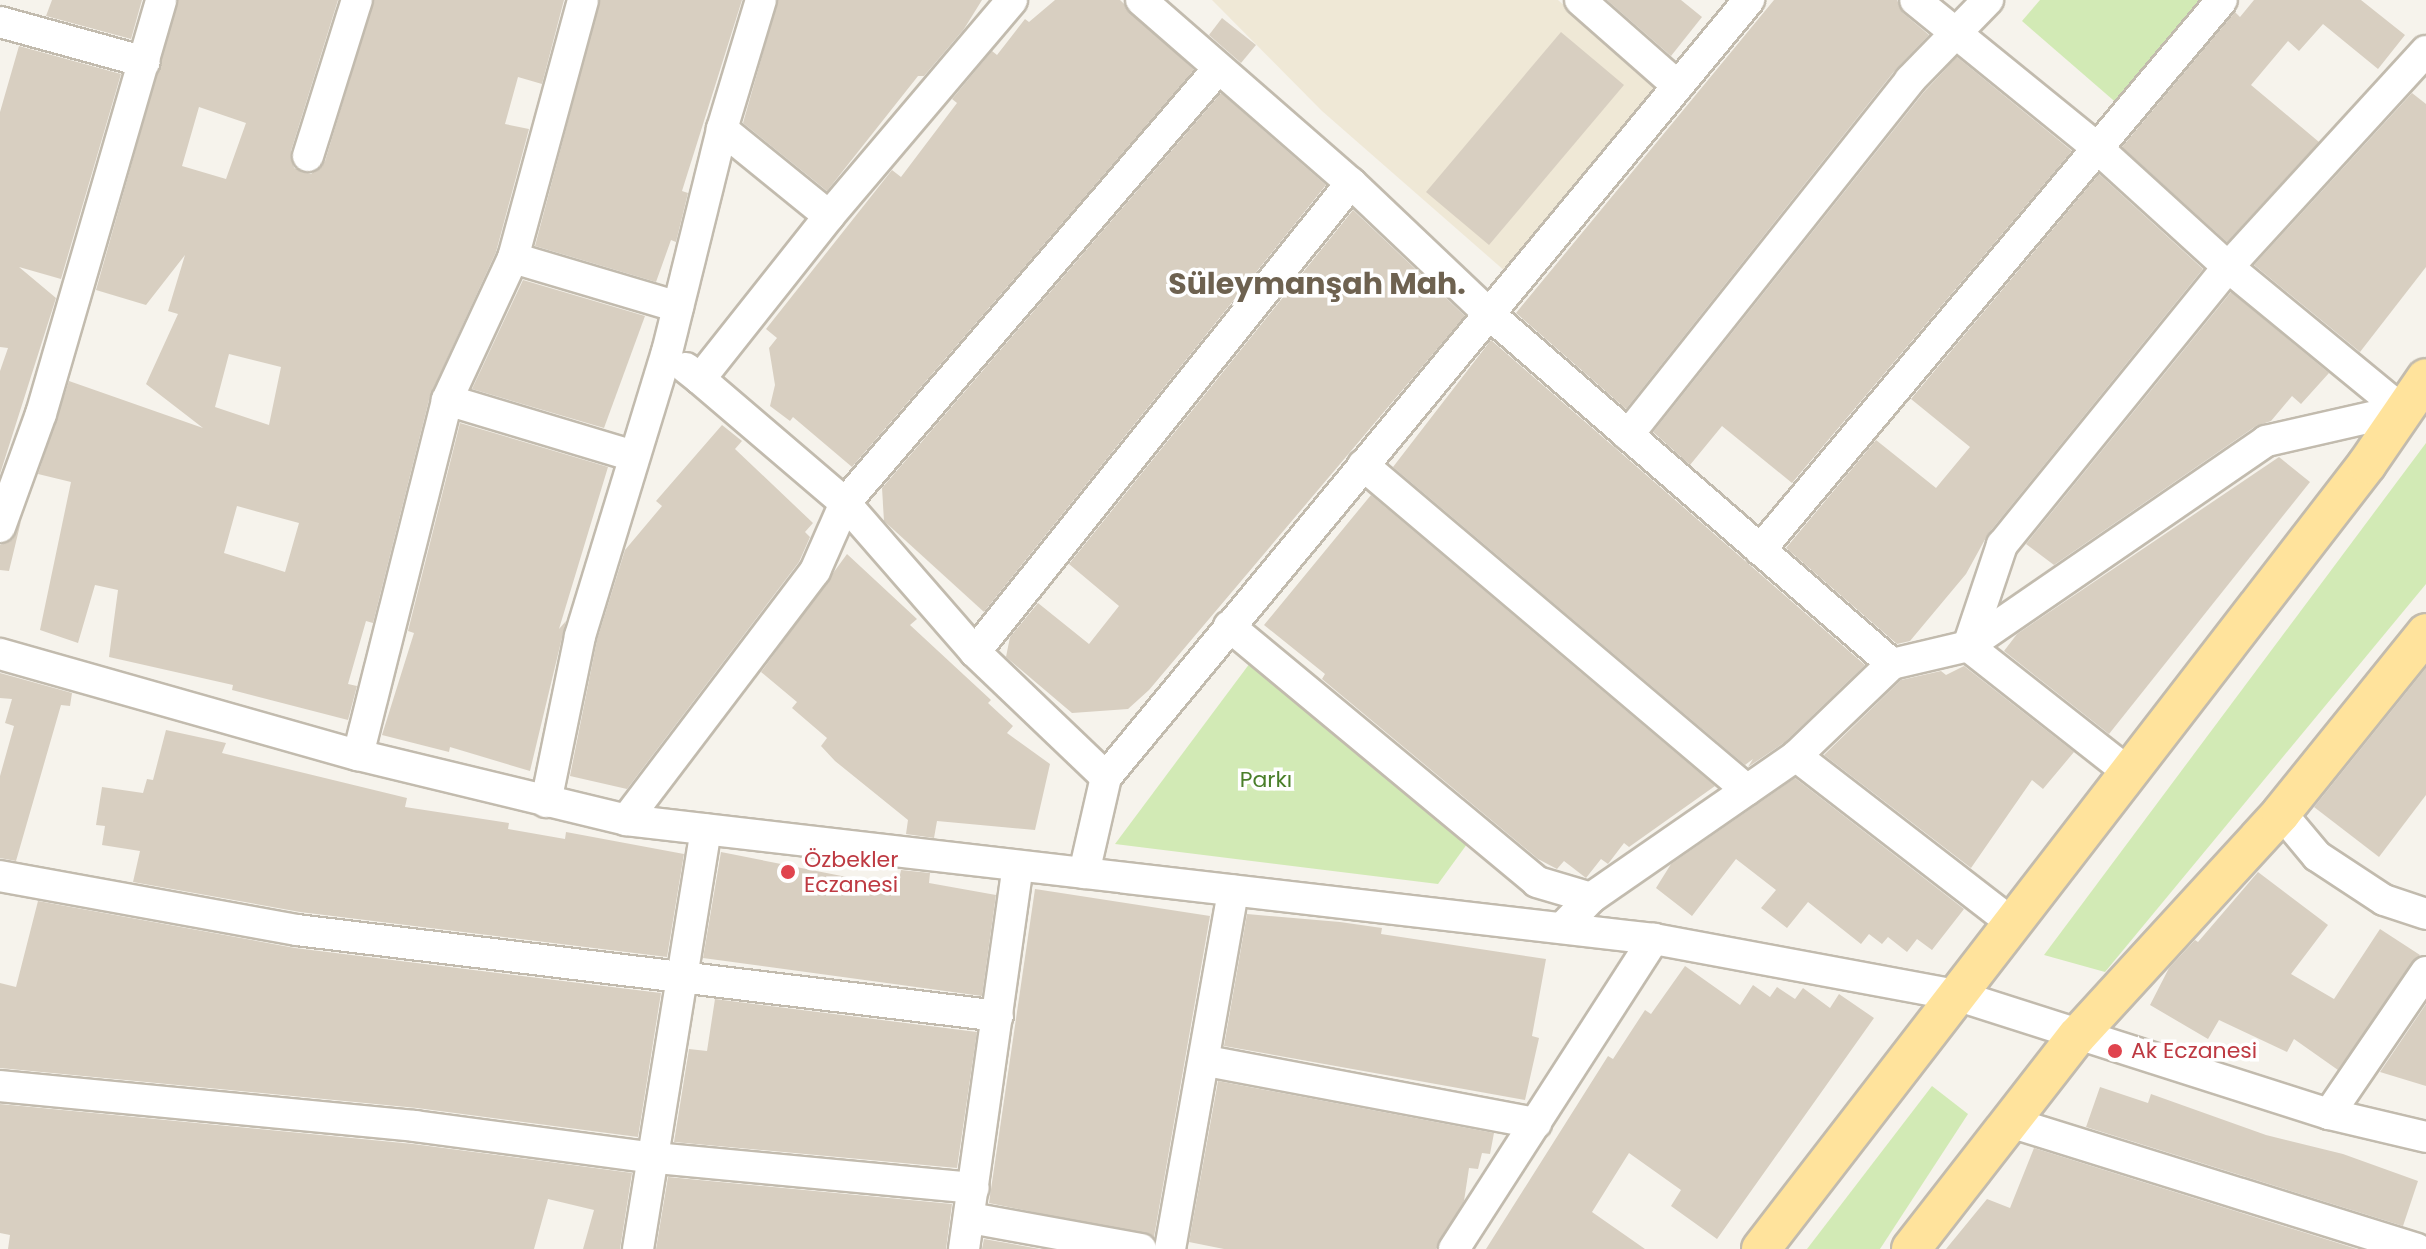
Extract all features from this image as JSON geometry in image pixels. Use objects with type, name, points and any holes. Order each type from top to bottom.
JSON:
[{"type":"main road","points":[[1761,1249],[2367,464],[2426,378]]},
{"type":"main road","points":[[1911,1249],[2013,1123],[2077,1036],[2281,813],[2426,633]]},
{"type":"street","points":[[0,527],[41,414],[161,0]]},
{"type":"street","points":[[308,156],[357,0]]},
{"type":"street","points":[[358,755],[447,400],[513,258],[583,0]]},
{"type":"street","points":[[546,802],[580,636],[667,352],[722,129],[761,0]]},
{"type":"street","points":[[700,379],[829,216],[1012,0]]},
{"type":"street","points":[[1141,0],[1351,183],[1488,313],[1892,664]]},
{"type":"street","points":[[1580,0],[1678,86]]},
{"type":"street","points":[[1084,873],[1106,777],[1749,0]]},
{"type":"street","points":[[1915,0],[2096,147],[2228,267],[2402,410]]},
{"type":"street","points":[[1628,435],[1910,80],[1988,0]]},
{"type":"street","points":[[1760,550],[2222,0]]},
{"type":"street","points":[[0,22],[145,62]]},
{"type":"street","points":[[1968,646],[2002,545],[2228,267],[2426,51]]},
{"type":"street","points":[[626,820],[815,571],[845,503],[1218,69]]},
{"type":"street","points":[[722,129],[829,216]]},
{"type":"street","points":[[975,652],[1351,183]]},
{"type":"street","points":[[513,258],[678,307]]},
{"type":"street","points":[[667,352],[845,503],[975,652],[1106,777]]},
{"type":"street","points":[[447,400],[634,456]]},
{"type":"street","points":[[1562,928],[1591,898],[1796,756],[1892,664],[1968,646],[2266,441],[2402,410]]},
{"type":"street","points":[[1363,465],[1747,790]]},
{"type":"street","points":[[1229,626],[1537,882],[1591,898]]},
{"type":"street","points":[[1968,646],[2128,772]]},
{"type":"street","points":[[0,654],[358,755],[626,820],[1654,939],[1956,995],[2329,1114],[2426,1137]]},
{"type":"street","points":[[1796,756],[2012,923]]},
{"type":"street","points":[[2281,813],[2317,856],[2384,900],[2426,914]]},
{"type":"street","points":[[638,1249],[656,1158],[679,976],[706,829]]},
{"type":"street","points":[[964,1249],[1018,867]]},
{"type":"street","points":[[0,876],[297,930],[998,1016]]},
{"type":"street","points":[[1170,1249],[1207,1061],[1233,890]]},
{"type":"street","points":[[1454,1249],[1654,939]]},
{"type":"street","points":[[2329,1114],[2426,972]]},
{"type":"street","points":[[1207,1061],[1536,1123]]},
{"type":"street","points":[[0,1086],[415,1126],[656,1158],[974,1188]]},
{"type":"street","points":[[2013,1123],[2417,1249]]},
{"type":"street","points":[[970,1218],[1141,1249]]},
{"type":"shaded area","points":[[1212,0],[1558,0],[1663,93],[1506,272],[1322,111]]},
{"type":"green space","points":[[2040,0],[2212,0],[2120,106],[2022,21]]},
{"type":"green space","points":[[2426,443],[2426,584],[2105,972],[2044,955]]},
{"type":"green space","name":"Parkı","points":[[1250,663],[1470,840],[1438,884],[1115,844]]},
{"type":"green space","points":[[1932,1086],[1968,1114],[1880,1249],[1807,1249]]},
{"type":"building","points":[[52,0],[142,0],[131,39],[46,16]]},
{"type":"building","points":[[178,0],[338,0],[291,151],[294,168],[311,174],[325,161],[374,0],[564,0],[542,84],[518,77],[505,124],[529,129],[496,252],[430,396],[373,623],[366,621],[348,684],[357,686],[348,720],[232,690],[233,685],[109,657],[118,590],[95,585],[78,643],[40,630],[71,482],[38,474],[69,381],[203,428],[146,384],[178,314],[168,311],[185,255],[146,305],[96,290]],"holes":[[[199,107],[246,123],[226,179],[182,166]],[[229,354],[281,367],[269,425],[215,407]],[[237,506],[299,523],[285,572],[224,553]]]},
{"type":"building","points":[[600,0],[742,0],[682,191],[688,193],[676,242],[671,240],[656,282],[535,246]]},
{"type":"building","points":[[778,0],[982,0],[964,29],[924,76],[918,76],[827,191],[743,123]]},
{"type":"building","points":[[1055,0],[1120,0],[1194,70],[852,467],[793,417],[790,421],[770,406],[775,385],[769,348],[777,338],[766,329],[892,170],[901,177],[957,103],[952,99],[992,51],[997,55],[1025,19],[1029,22]]},
{"type":"building","points":[[1607,0],[1681,0],[1702,17],[1671,56]]},
{"type":"building","points":[[1774,0],[1897,0],[1903,13],[1929,35],[1896,69],[1626,409],[1516,313]]},
{"type":"building","points":[[2254,0],[2361,0],[2405,35],[2378,69],[2323,24],[2299,51],[2288,41],[2251,85],[2319,142],[2227,242],[2122,147],[2235,12],[2240,17]]},
{"type":"building","points":[[1222,18],[1256,45],[1241,63],[1209,35]]},
{"type":"building","points":[[1561,32],[1624,85],[1489,245],[1426,192]]},
{"type":"building","points":[[19,46],[121,74],[61,279],[19,267],[56,298],[0,474],[0,371],[8,348],[0,347],[0,112]]},
{"type":"building","points":[[1957,57],[2072,151],[1792,483],[1722,426],[1690,465],[1653,432],[1924,92]]},
{"type":"building","points":[[1221,93],[1326,185],[984,612],[884,521],[882,488]]},
{"type":"building","points":[[2412,93],[2426,104],[2426,267],[2360,352],[2254,265]]},
{"type":"building","points":[[2099,174],[2203,269],[1988,534],[1966,574],[1910,641],[1897,644],[1786,548],[1876,440],[1936,488],[1970,447],[1911,399]]},
{"type":"building","points":[[1353,210],[1465,316],[1149,690],[1128,709],[1072,713],[1006,657],[1010,637],[1038,603],[1089,644],[1119,606],[1069,564]]},
{"type":"building","points":[[523,280],[645,316],[604,428],[472,389]]},
{"type":"building","points":[[2231,292],[2329,373],[2301,404],[2292,396],[2271,421],[2256,426],[2054,565],[2026,544]]},
{"type":"building","points":[[1491,340],[1865,665],[1785,742],[1748,767],[1753,759],[1745,765],[1393,467]]},
{"type":"building","points":[[460,423],[608,467],[559,629],[566,621],[530,771],[450,747],[449,752],[382,735],[414,633],[408,631]]},
{"type":"building","points":[[722,425],[742,441],[735,449],[813,523],[805,532],[810,537],[799,562],[627,789],[570,776],[597,640],[625,550],[662,506],[656,501]]},
{"type":"building","points":[[2279,457],[2310,482],[2109,734],[2004,651],[2017,634]]},
{"type":"building","points":[[1371,495],[1715,786],[1629,847],[1624,843],[1608,864],[1601,859],[1586,878],[1564,861],[1557,869],[1538,859],[1322,679],[1325,674],[1264,625]]},
{"type":"building","points":[[21,521],[9,571],[0,570],[0,545],[12,540]]},
{"type":"building","points":[[847,554],[917,619],[910,625],[991,700],[988,703],[1013,726],[1007,733],[1050,764],[1035,830],[937,821],[934,838],[906,834],[908,820],[835,761],[821,746],[827,738],[792,708],[797,702],[761,672]]},
{"type":"building","points":[[1964,666],[2074,752],[2043,789],[2032,780],[1971,868],[1824,755],[1901,680],[1941,671],[1946,675]]},
{"type":"building","points":[[2426,668],[2426,795],[2379,857],[2314,807]]},
{"type":"building","points":[[0,673],[72,693],[70,706],[61,705],[16,861],[0,858],[0,776],[14,726],[5,723],[12,699],[0,698]]},
{"type":"building","points":[[166,730],[226,743],[222,753],[407,798],[405,807],[509,823],[508,829],[565,839],[566,832],[684,854],[667,957],[300,912],[133,882],[140,851],[102,845],[105,826],[96,825],[102,787],[143,793],[147,779],[153,780]]},
{"type":"building","points":[[1795,778],[1964,909],[1932,950],[1917,939],[1907,952],[1888,937],[1882,944],[1869,934],[1861,944],[1808,902],[1787,928],[1761,908],[1776,890],[1736,859],[1692,916],[1656,888],[1671,864]]},
{"type":"building","points":[[721,852],[862,880],[898,884],[901,870],[930,873],[929,883],[996,895],[982,996],[703,958]]},
{"type":"building","points":[[2258,872],[2328,925],[2291,974],[2334,999],[2380,929],[2420,955],[2338,1070],[2294,1039],[2287,1052],[2219,1020],[2208,1039],[2150,1005],[2169,968],[2195,940],[2198,942]]},
{"type":"building","points":[[1035,889],[1210,916],[1154,1237],[989,1203]]},
{"type":"building","points":[[38,901],[295,948],[661,993],[638,1137],[417,1108],[0,1068],[0,983],[16,987]]},
{"type":"building","points":[[1247,914],[1382,928],[1381,934],[1546,959],[1532,1036],[1539,1038],[1525,1100],[1224,1046]]},
{"type":"building","points":[[1685,966],[1740,1005],[1753,985],[1770,997],[1777,987],[1795,999],[1803,988],[1830,1008],[1839,994],[1874,1018],[1717,1239],[1671,1206],[1681,1190],[1629,1153],[1592,1212],[1645,1249],[1486,1249],[1608,1056],[1613,1059],[1645,1010],[1651,1014]]},
{"type":"building","points":[[715,999],[977,1032],[957,1168],[674,1142],[689,1049],[707,1051]]},
{"type":"building","points":[[2426,1004],[2426,1086],[2380,1072]]},
{"type":"building","points":[[1218,1081],[1494,1133],[1490,1154],[1482,1153],[1478,1169],[1469,1168],[1464,1201],[1436,1249],[1224,1249],[1189,1242]]},
{"type":"building","points":[[2100,1087],[2148,1103],[2151,1094],[2266,1135],[2343,1154],[2418,1181],[2403,1226],[2086,1127]]},
{"type":"building","points":[[0,1104],[413,1144],[632,1173],[620,1249],[583,1249],[594,1210],[548,1199],[534,1249],[8,1249],[10,1235],[0,1233]]},
{"type":"building","points":[[2034,1148],[2357,1249],[1946,1249],[1987,1199],[2010,1208]]},
{"type":"building","points":[[668,1177],[952,1204],[946,1249],[656,1249]]},
{"type":"building","points":[[984,1239],[1040,1249],[982,1249]]},
{"type":"place","name":"Özbekler Eczanesi","points":[[788,872]]},
{"type":"place","name":"Ak Eczanesi","points":[[2115,1051]]},
{"type":"district","name":"Süleymanşah Mah.","points":[[1317,284]]}]
